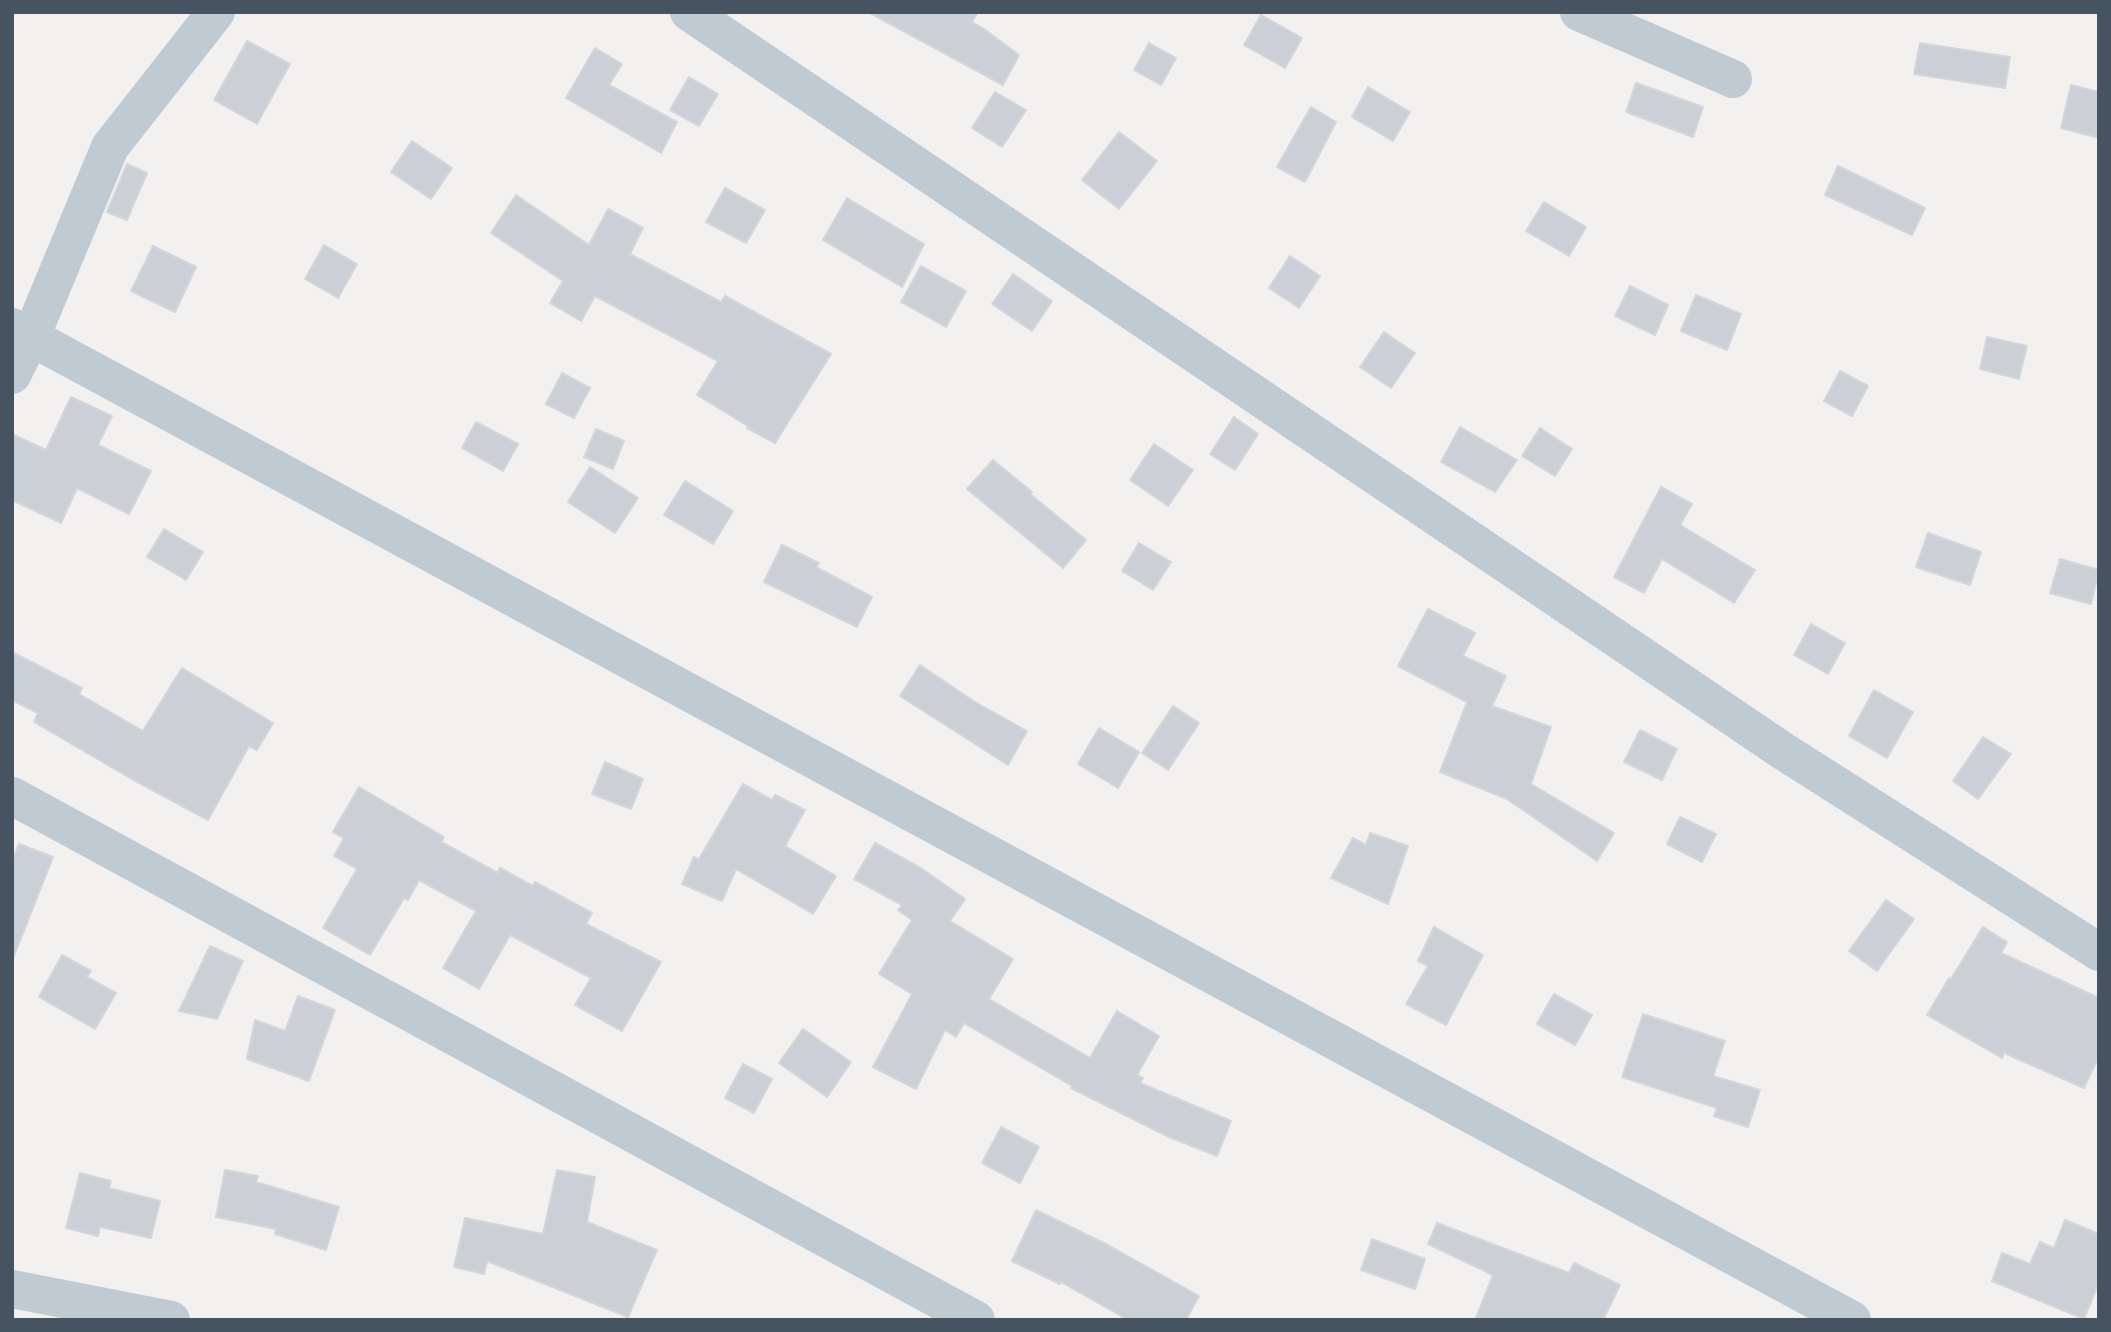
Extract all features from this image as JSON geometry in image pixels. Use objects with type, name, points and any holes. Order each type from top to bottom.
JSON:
[{"type":"street","points":[[12,375],[22,332],[110,147],[216,12]]},
{"type":"street","points":[[689,12],[1783,751],[2099,952]]},
{"type":"street","points":[[1579,12],[1733,79]]},
{"type":"street","points":[[22,332],[1852,1320]]},
{"type":"street","points":[[12,796],[976,1320]]},
{"type":"street","points":[[12,1289],[171,1320]]},
{"type":"building","points":[[868,12],[978,12],[972,22],[1019,55],[1003,85]]},
{"type":"building","points":[[1261,15],[1302,38],[1285,68],[1244,45]]},
{"type":"building","points":[[247,41],[290,64],[257,124],[214,100]]},
{"type":"building","points":[[1149,43],[1176,58],[1161,85],[1134,70]]},
{"type":"building","points":[[1920,43],[2010,57],[2005,88],[1914,74]]},
{"type":"building","points":[[595,48],[622,64],[609,85],[677,122],[661,153],[566,98]]},
{"type":"building","points":[[689,77],[718,94],[699,126],[670,110]]},
{"type":"building","points":[[1636,83],[1703,107],[1693,137],[1626,112]]},
{"type":"building","points":[[2071,85],[2099,92],[2099,138],[2061,128]]},
{"type":"building","points":[[1368,87],[1410,112],[1393,141],[1352,117]]},
{"type":"building","points":[[995,92],[1026,110],[1002,147],[972,128]]},
{"type":"building","points":[[1311,107],[1336,122],[1305,182],[1277,167]]},
{"type":"building","points":[[1119,132],[1157,161],[1119,209],[1082,180]]},
{"type":"building","points":[[412,141],[452,168],[431,199],[391,172]]},
{"type":"building","points":[[127,164],[147,173],[127,220],[107,212]]},
{"type":"building","points":[[1838,166],[1925,208],[1912,235],[1825,195]]},
{"type":"building","points":[[725,188],[765,210],[746,243],[706,222]]},
{"type":"building","points":[[516,195],[589,245],[608,209],[643,228],[630,254],[721,302],[725,296],[831,354],[775,443],[697,395],[718,361],[595,296],[581,321],[550,303],[563,281],[491,233]]},
{"type":"building","points":[[847,198],[924,244],[902,287],[823,240]]},
{"type":"building","points":[[1544,202],[1586,227],[1569,256],[1526,231]]},
{"type":"building","points":[[324,245],[357,264],[338,298],[305,279]]},
{"type":"building","points":[[153,246],[196,267],[175,312],[131,291]]},
{"type":"building","points":[[1290,256],[1320,276],[1299,308],[1269,288]]},
{"type":"building","points":[[921,266],[966,291],[946,327],[901,302]]},
{"type":"building","points":[[1013,274],[1052,301],[1032,331],[992,304]]},
{"type":"building","points":[[1630,286],[1668,305],[1655,335],[1615,316]]},
{"type":"building","points":[[1696,295],[1741,314],[1727,350],[1681,331]]},
{"type":"building","points":[[1384,332],[1415,353],[1391,388],[1360,367]]},
{"type":"building","points":[[1987,337],[2027,346],[2019,379],[1980,369]]},
{"type":"building","points":[[1840,371],[1868,386],[1852,416],[1824,401]]},
{"type":"building","points":[[562,373],[590,388],[574,418],[546,404]]},
{"type":"building","points":[[71,397],[112,416],[98,445],[151,471],[129,514],[77,488],[61,523],[12,500],[12,434],[46,450]]},
{"type":"building","points":[[1234,417],[1258,434],[1235,470],[1210,454]]},
{"type":"building","points":[[476,422],[518,444],[503,471],[462,448]]},
{"type":"building","points":[[1460,427],[1517,460],[1495,492],[1441,462]]},
{"type":"building","points":[[1540,428],[1572,449],[1555,476],[1522,456]]},
{"type":"building","points":[[596,429],[624,441],[613,469],[584,457]]},
{"type":"building","points":[[1154,444],[1193,470],[1168,506],[1130,480]]},
{"type":"building","points":[[993,460],[1086,540],[1063,568],[967,489]]},
{"type":"building","points":[[590,467],[638,498],[615,533],[568,502]]},
{"type":"building","points":[[685,481],[733,511],[713,544],[664,515]]},
{"type":"building","points":[[1661,487],[1692,504],[1680,525],[1755,570],[1734,603],[1662,559],[1644,593],[1614,577]]},
{"type":"building","points":[[164,529],[203,552],[186,580],[147,557]]},
{"type":"building","points":[[1928,533],[1981,552],[1970,585],[1916,567]]},
{"type":"building","points":[[1139,543],[1171,562],[1153,590],[1122,571]]},
{"type":"building","points":[[782,545],[819,563],[816,567],[872,597],[857,627],[764,582]]},
{"type":"building","points":[[2060,559],[2099,570],[2091,604],[2050,593]]},
{"type":"building","points":[[1428,609],[1475,633],[1463,656],[1506,676],[1492,706],[1551,727],[1531,784],[1614,833],[1597,861],[1507,799],[1440,772],[1467,702],[1398,666]]},
{"type":"building","points":[[1811,624],[1845,643],[1828,674],[1794,655]]},
{"type":"building","points":[[12,652],[82,688],[79,694],[143,731],[182,668],[273,723],[257,750],[249,746],[208,820],[34,722],[38,713],[12,700]]},
{"type":"building","points":[[920,665],[975,702],[1027,731],[1008,765],[900,696]]},
{"type":"building","points":[[1874,690],[1913,712],[1887,758],[1849,736]]},
{"type":"building","points":[[1173,706],[1199,723],[1168,770],[1142,753]]},
{"type":"building","points":[[1099,728],[1139,752],[1118,788],[1078,764]]},
{"type":"building","points":[[1640,730],[1677,749],[1662,780],[1624,762]]},
{"type":"building","points":[[1983,737],[2011,754],[1978,799],[1953,781]]},
{"type":"building","points":[[605,762],[643,779],[631,809],[592,794]]},
{"type":"building","points":[[743,784],[772,800],[775,795],[805,810],[785,846],[836,876],[813,914],[736,869],[722,901],[682,884],[694,857],[699,859]]},
{"type":"building","points":[[359,787],[444,837],[441,842],[498,873],[500,868],[533,886],[535,882],[592,913],[586,924],[661,962],[622,1031],[575,1005],[591,978],[510,935],[479,989],[443,968],[476,911],[419,880],[408,900],[404,898],[370,955],[323,928],[357,869],[334,856],[344,838],[333,832]]},
{"type":"building","points":[[1680,817],[1716,834],[1702,862],[1667,844]]},
{"type":"building","points":[[1370,833],[1408,846],[1388,904],[1331,878],[1353,838],[1366,845]]},
{"type":"building","points":[[875,843],[921,868],[965,899],[950,921],[1013,959],[989,999],[1090,1058],[1117,1011],[1159,1036],[1137,1075],[1143,1078],[1140,1083],[1231,1121],[1217,1156],[1169,1137],[1071,1088],[1072,1086],[964,1023],[956,1037],[945,1030],[916,1089],[873,1067],[912,994],[879,974],[912,920],[898,910],[902,905],[854,879]]},
{"type":"building","points":[[19,844],[53,857],[14,956],[12,861]]},
{"type":"building","points":[[1886,900],[1914,919],[1877,971],[1849,951]]},
{"type":"building","points":[[1434,927],[1483,955],[1446,1025],[1406,1004],[1428,966],[1418,961]]},
{"type":"building","points":[[1983,927],[2007,942],[2001,953],[2099,998],[2099,1056],[2084,1088],[2004,1053],[2002,1058],[1927,1015]]},
{"type":"building","points":[[210,946],[243,961],[217,1019],[179,1011]]},
{"type":"building","points":[[62,955],[91,971],[87,977],[116,993],[95,1029],[39,997]]},
{"type":"building","points":[[1554,994],[1592,1015],[1575,1045],[1537,1024]]},
{"type":"building","points":[[298,996],[335,1010],[309,1081],[247,1059],[255,1020],[285,1031]]},
{"type":"building","points":[[1643,1014],[1725,1041],[1713,1076],[1760,1090],[1748,1127],[1714,1116],[1717,1108],[1622,1077]]},
{"type":"building","points":[[803,1029],[851,1062],[827,1097],[779,1063]]},
{"type":"building","points":[[743,1064],[772,1079],[754,1113],[725,1098]]},
{"type":"building","points":[[1001,1127],[1039,1147],[1020,1183],[982,1163]]},
{"type":"building","points":[[225,1170],[258,1176],[256,1182],[339,1207],[326,1250],[275,1234],[276,1229],[216,1217]]},
{"type":"building","points":[[557,1170],[595,1177],[587,1222],[657,1250],[628,1317],[487,1261],[484,1274],[454,1267],[465,1218],[543,1234]]},
{"type":"building","points":[[80,1173],[111,1181],[109,1188],[160,1201],[151,1238],[100,1227],[98,1236],[66,1228]]},
{"type":"building","points":[[1036,1210],[1108,1245],[1199,1296],[1186,1320],[1128,1320],[1061,1282],[1060,1284],[1012,1261]]},
{"type":"building","points":[[2065,1220],[2099,1234],[2099,1282],[2084,1319],[1992,1281],[2002,1253],[2030,1264],[2040,1242],[2054,1248]]},
{"type":"building","points":[[1437,1223],[1569,1273],[1574,1263],[1620,1285],[1603,1320],[1475,1320],[1493,1275],[1428,1244]]},
{"type":"building","points":[[1372,1239],[1425,1259],[1415,1289],[1361,1270]]}]
